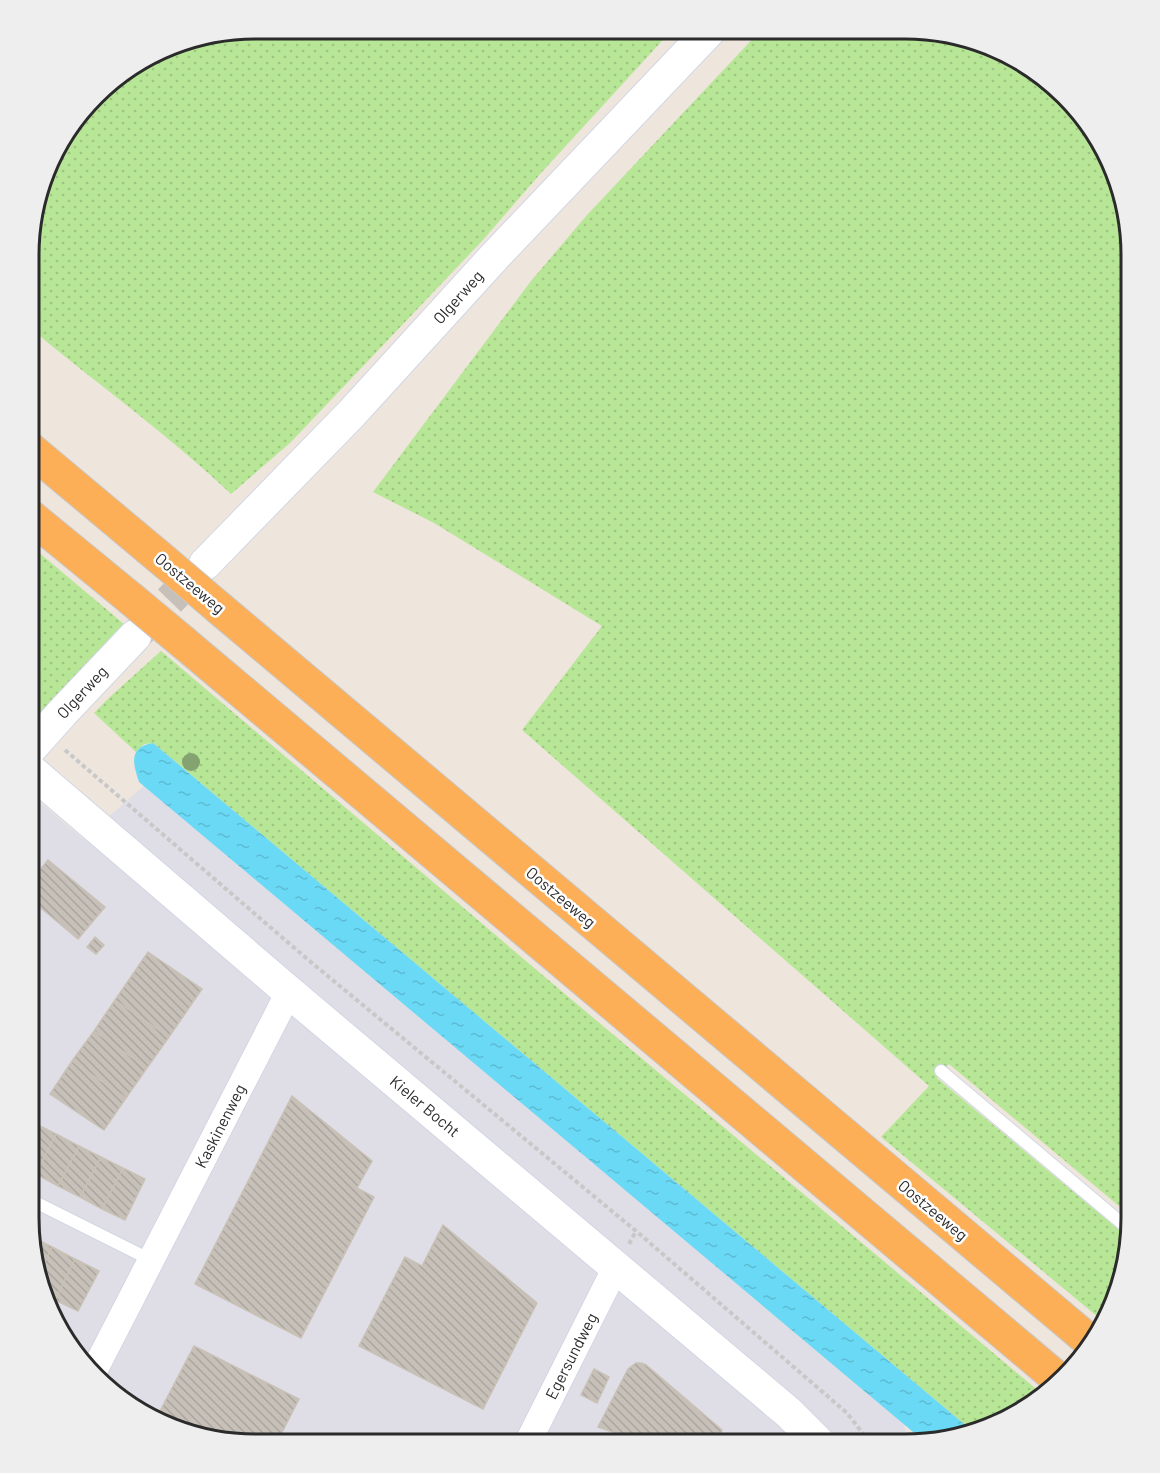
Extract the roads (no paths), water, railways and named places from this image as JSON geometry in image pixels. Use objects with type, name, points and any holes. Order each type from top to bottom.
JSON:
[{"type":"highway","name":"Oostzeeweg","points":[[39,457],[1085,1338]]},
{"type":"highway","points":[[39,523],[1053,1375]]},
{"type":"street","name":"Olgerweg","points":[[205,564],[352,412],[504,247],[701,39]]},
{"type":"street","name":"Olgerweg","points":[[39,739],[135,636]]},
{"type":"street","name":"Kieler Bocht","points":[[39,778],[789,1413],[810,1434]]},
{"type":"street","name":"Kaskinenweg","points":[[97,1365],[290,992]]},
{"type":"street","name":"Egersundweg","points":[[532,1434],[616,1267]]},
{"type":"lane","points":[[941,1071],[1121,1223]]},
{"type":"lane","points":[[39,1204],[151,1260]]},
{"type":"water","points":[[153,743],[966,1426],[915,1434],[139,782],[134,757],[139,748]]},
{"type":"tunnel","points":[[136,635],[205,564]]}]
